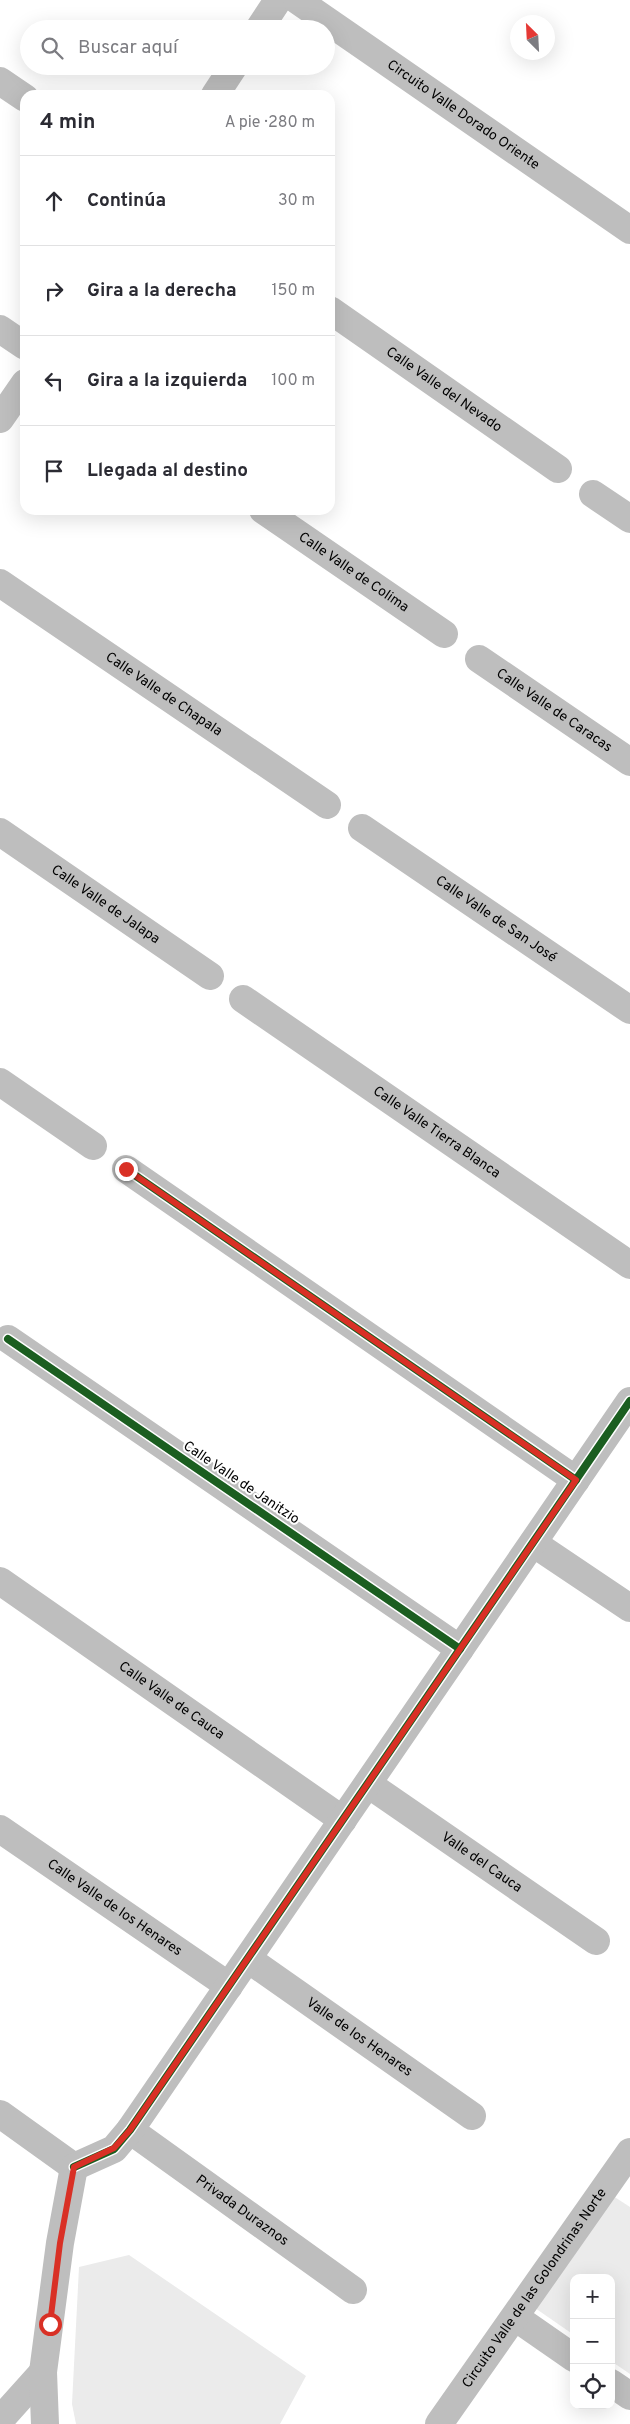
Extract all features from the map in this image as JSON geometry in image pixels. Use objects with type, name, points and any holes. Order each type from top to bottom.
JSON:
[{"type":"street","points":[[265,20],[278,0]]},
{"type":"street","name":"Circuito Valle Dorado Oriente","points":[[297,0],[326,20]]},
{"type":"street","name":"Circuito Valle Dorado Oriente","points":[[335,26],[630,230]]},
{"type":"street","points":[[218,90],[228,75]]},
{"type":"street","points":[[0,81],[20,95]]},
{"type":"street","name":"Calle Valle del Nevado","points":[[335,313],[558,469]]},
{"type":"street","points":[[0,329],[20,343]]},
{"type":"street","points":[[0,419],[20,390]]},
{"type":"street","points":[[593,494],[630,519]]},
{"type":"street","name":"Calle Valle de Colima","points":[[270,515],[444,634]]},
{"type":"street","name":"Calle Valle de Chapala","points":[[0,583],[327,805]]},
{"type":"street","name":"Calle Valle de Caracas","points":[[479,659],[630,762]]},
{"type":"street","name":"Calle Valle de San José","points":[[362,828],[630,1010]]},
{"type":"street","name":"Calle Valle de Jalapa","points":[[0,832],[210,976]]},
{"type":"street","name":"Calle Valle Tierra Blanca","points":[[243,999],[630,1264]]},
{"type":"street","points":[[0,1082],[93,1146]]},
{"type":"street","points":[[126,1169],[576,1480]]},
{"type":"street","name":"Calle Valle de Janitzio","points":[[8,1339],[460,1649]]},
{"type":"street","points":[[74,2167],[114,2148],[130,2130],[630,1401]]},
{"type":"street","points":[[533,1543],[630,1608]]},
{"type":"street","name":"Calle Valle de Cauca","points":[[0,1581],[343,1820]]},
{"type":"street","name":"Valle del Cauca","points":[[368,1784],[596,1941]]},
{"type":"street","name":"Calle Valle de los Henares","points":[[0,1830],[229,1986]]},
{"type":"street","name":"Valle de los Henares","points":[[248,1959],[472,2116]]},
{"type":"street","points":[[0,2114],[74,2167]]},
{"type":"street","name":"Privada Duraznos","points":[[130,2130],[353,2290]]},
{"type":"street","points":[[45,2424],[43,2372],[60,2243],[74,2167]]},
{"type":"street","name":"Circuito Valle de las Golondrinas Norte","points":[[439,2424],[515,2317],[625,2169]]},
{"type":"street","points":[[515,2317],[570,2355]]},
{"type":"street","points":[[0,2420],[43,2372]]},
{"type":"street","points":[[615,2386],[630,2396]]},
{"type":"shaded area","points":[[613,2196],[630,2207],[630,2374],[615,2364],[615,2274],[570,2274],[570,2332],[535,2308]]},
{"type":"shaded area","points":[[129,2255],[306,2376],[280,2424],[76,2424],[72,2404],[79,2267]]},
{"type":"cycle path","points":[[126,1169],[576,1480]]},
{"type":"cycle path","points":[[8,1339],[460,1649]]},
{"type":"cycle path","points":[[74,2167],[114,2149],[130,2130],[630,1401]]},
{"type":"route","points":[[50,2324],[60,2243],[74,2167],[114,2148],[130,2130],[576,1480],[126,1169]]}]
